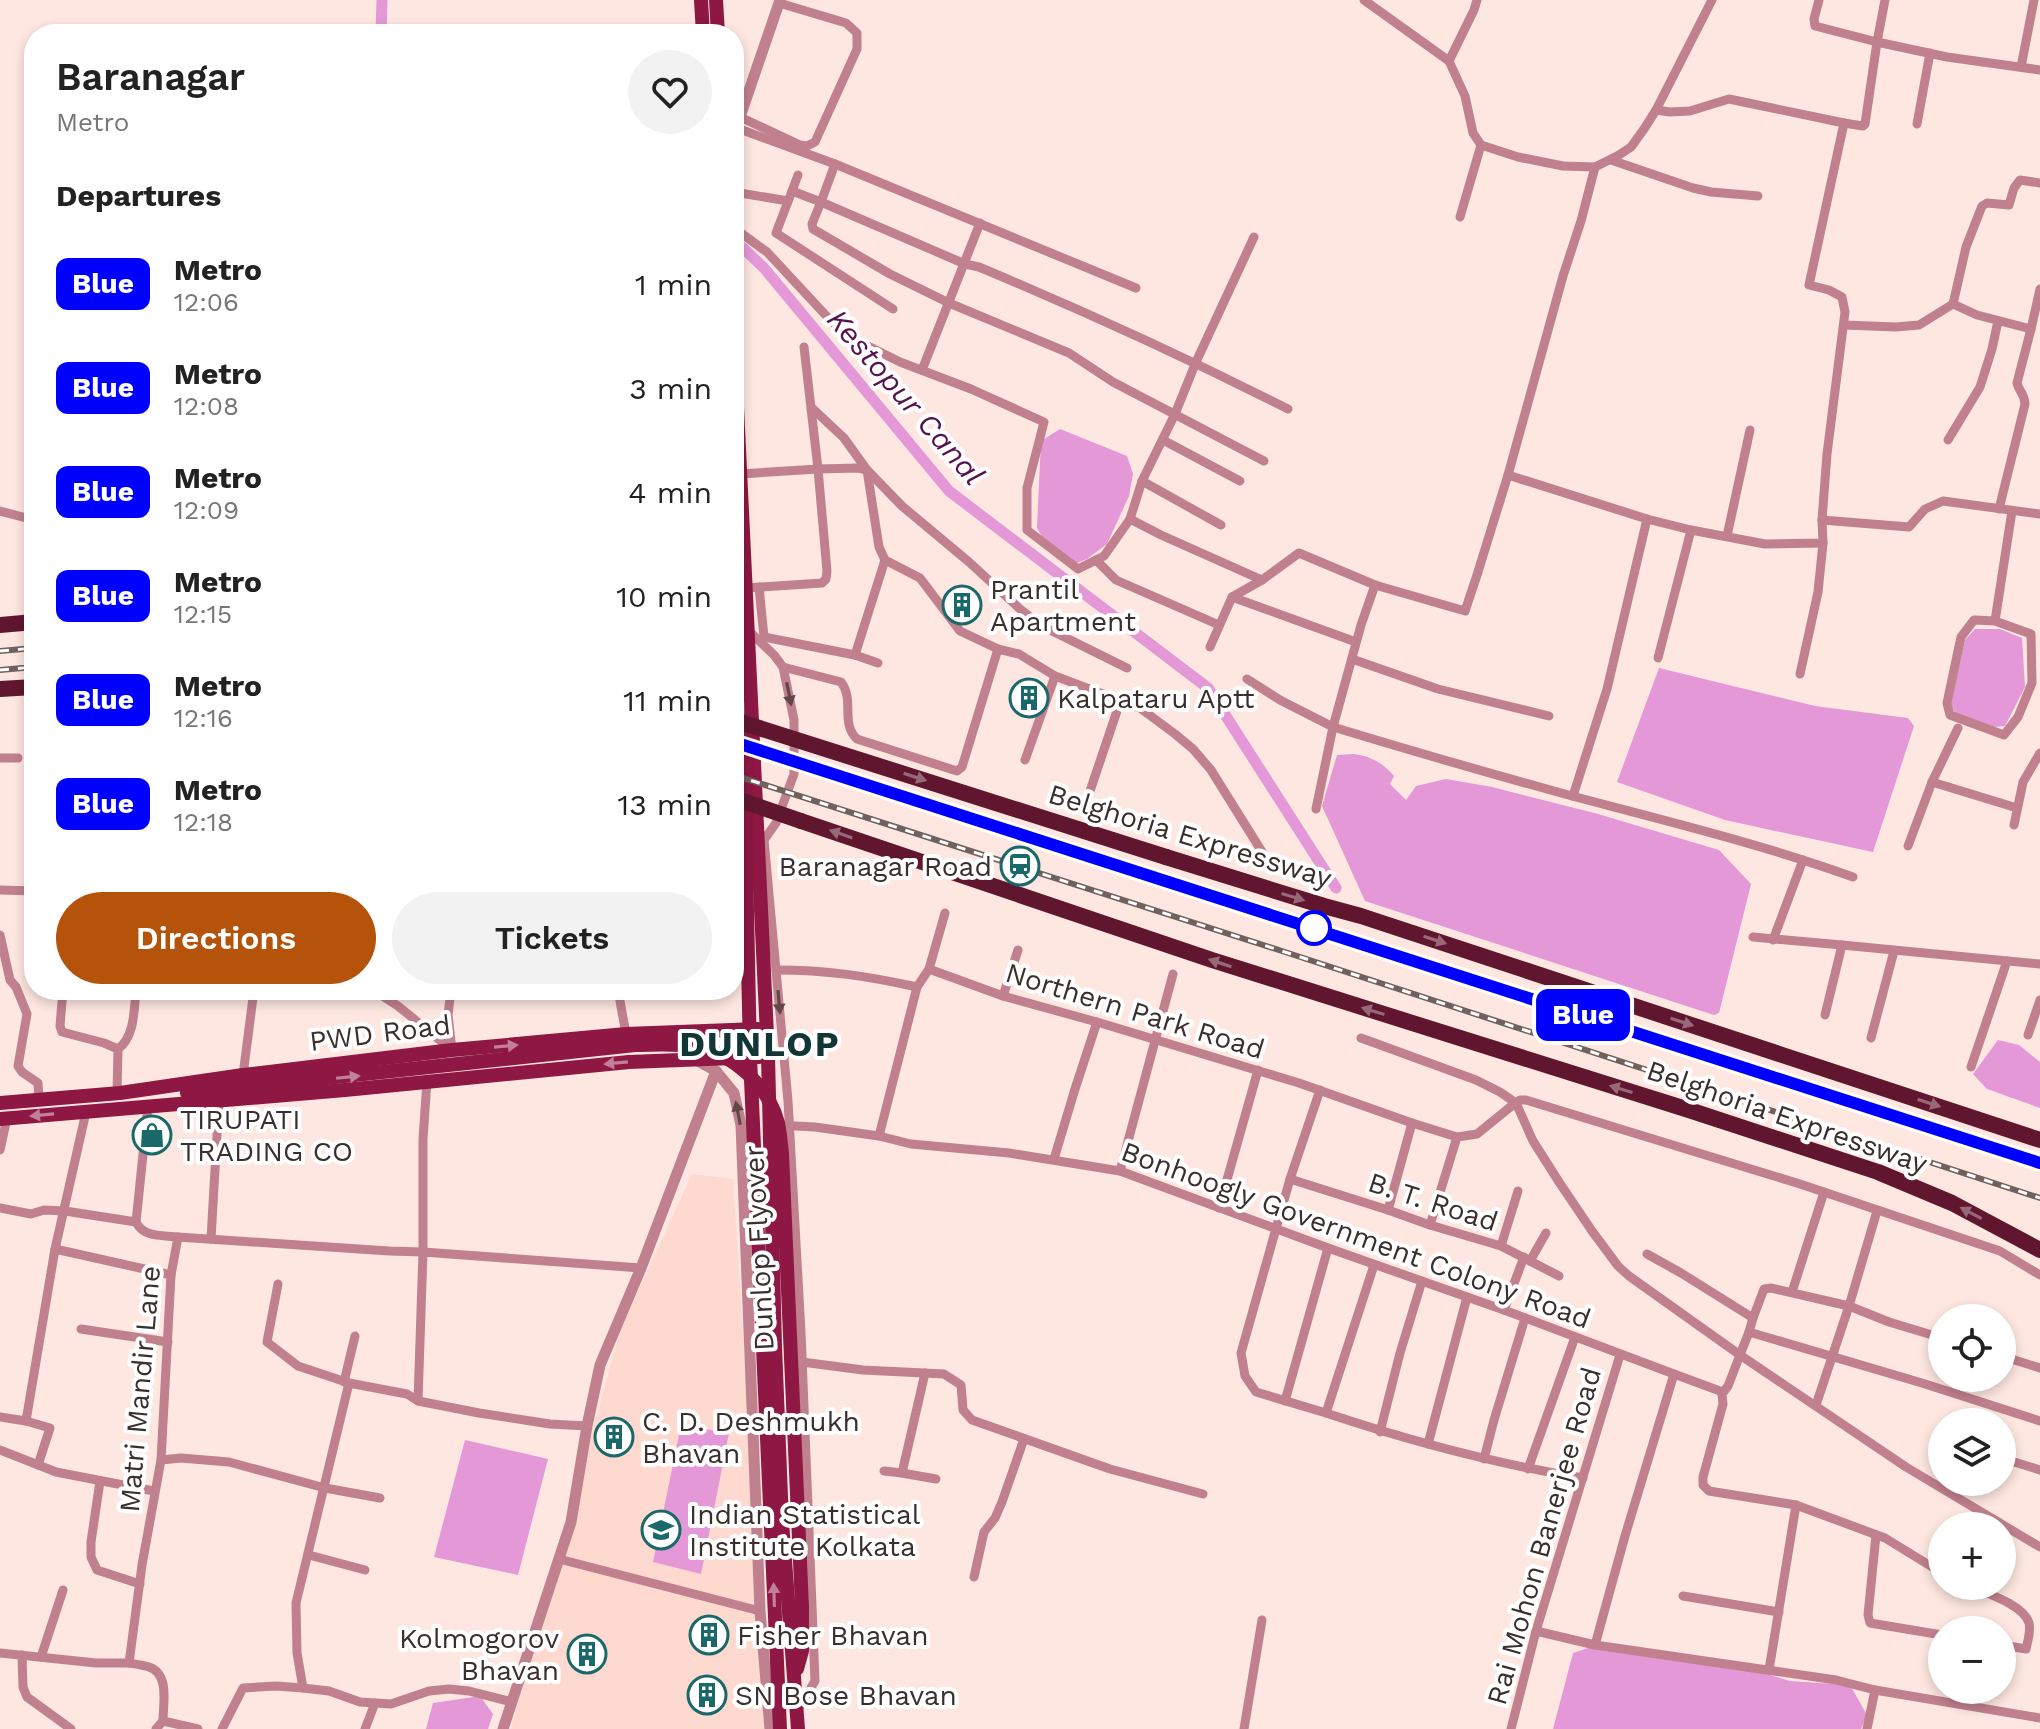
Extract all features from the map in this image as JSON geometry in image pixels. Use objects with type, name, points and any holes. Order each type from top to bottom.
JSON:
[{"type":"highway","points":[[0,625],[24,623]]},
{"type":"highway","points":[[0,689],[24,688]]},
{"type":"highway","name":"Belghoria Expressway","points":[[744,723],[1361,916],[2040,1140]]},
{"type":"highway","name":"Belghoria Expressway","points":[[744,801],[1212,960],[1878,1172],[1952,1203],[2040,1250]]},
{"type":"main road","points":[[701,0],[702,24]]},
{"type":"main road","points":[[716,0],[717,24]]},
{"type":"main road","points":[[744,512],[752,587],[744,619]]},
{"type":"main road","points":[[744,679],[768,1056],[782,1522],[798,1729]]},
{"type":"main road","points":[[744,968],[750,1028],[780,1729]]},
{"type":"main road","name":"PWD Road","points":[[0,1103],[119,1093],[452,1050],[626,1034],[766,1029]]},
{"type":"main road","name":"Dunlop Flyover","points":[[119,1093],[156,1096],[635,1045],[700,1047],[717,1053],[749,1075],[762,1089],[777,1120],[781,1146],[802,1607],[802,1651],[794,1682]]},
{"type":"main road","name":"PWD Road","points":[[4,1118],[345,1090],[629,1062],[768,1056]]},
{"type":"street","points":[[1364,0],[1449,61],[1465,96],[1473,133],[1481,145],[1518,157],[1563,166],[1595,167],[1631,147],[1656,110],[1712,0]]},
{"type":"street","points":[[1449,61],[1477,0]]},
{"type":"street","points":[[1819,0],[1815,26],[1930,53],[2040,70]]},
{"type":"street","points":[[1656,110],[1690,111],[1729,99],[1863,126],[1885,0]]},
{"type":"street","points":[[2021,67],[2034,0]]},
{"type":"street","points":[[744,101],[779,2],[846,23],[857,33],[857,49],[815,142],[800,145],[744,127]]},
{"type":"street","points":[[1917,124],[1930,53]]},
{"type":"street","points":[[1800,674],[1822,560],[1827,454],[1845,312],[1842,297],[1809,285],[1844,123]]},
{"type":"street","points":[[744,127],[1136,288]]},
{"type":"street","points":[[1460,217],[1481,145]]},
{"type":"street","points":[[1611,160],[1693,188],[1758,196]]},
{"type":"street","points":[[835,164],[812,224],[813,229],[890,274],[949,303],[1069,353],[1113,382],[1264,461]]},
{"type":"street","points":[[1210,647],[1232,597],[1299,553],[1375,585],[1465,611],[1508,475],[1595,167]]},
{"type":"street","points":[[767,252],[798,175]]},
{"type":"street","points":[[1844,325],[1919,325],[1953,304],[1966,247],[1982,206],[1987,203],[2009,205],[2020,180],[2040,183]]},
{"type":"street","points":[[792,191],[1080,309],[1196,362],[1288,409]]},
{"type":"street","points":[[744,194],[788,201]]},
{"type":"street","points":[[922,370],[980,223]]},
{"type":"street","points":[[776,233],[893,309]]},
{"type":"street","points":[[744,235],[767,252],[832,322],[864,344],[1044,422],[1027,488],[1027,530],[1078,569],[1104,556],[1130,519],[1142,481],[1254,237]]},
{"type":"street","points":[[1999,509],[2025,404],[2017,383],[2037,315],[2040,289]]},
{"type":"street","points":[[1953,304],[1977,315],[2031,329]]},
{"type":"street","points":[[1948,440],[1980,387],[1998,321]]},
{"type":"street","points":[[804,347],[818,469],[826,579],[822,583],[752,587],[764,637],[855,655],[878,663]]},
{"type":"street","points":[[812,408],[844,438],[867,470],[902,506],[1042,626],[1127,668]]},
{"type":"street","points":[[1727,536],[1750,430]]},
{"type":"street","points":[[1163,440],[1240,481]]},
{"type":"street","points":[[744,474],[818,469],[867,470]]},
{"type":"street","points":[[867,470],[879,547],[885,560],[920,578],[960,631],[998,649],[1019,654],[1055,676],[1140,708],[1193,749],[1211,770],[1274,871]]},
{"type":"street","points":[[1508,475],[1691,530],[1765,544],[1823,543]]},
{"type":"street","points":[[1142,481],[1221,525]]},
{"type":"street","points":[[1822,520],[1909,527],[1925,509],[1943,501],[2040,514]]},
{"type":"street","points":[[0,511],[24,517]]},
{"type":"street","points":[[1995,621],[2012,511]]},
{"type":"street","points":[[1130,519],[1262,580]]},
{"type":"street","points":[[1573,796],[1607,689],[1647,519]]},
{"type":"street","points":[[1658,658],[1691,530]]},
{"type":"street","points":[[855,655],[885,560]]},
{"type":"street","points":[[1096,560],[1116,580],[1219,625]]},
{"type":"street","points":[[1316,809],[1333,727],[1375,585]]},
{"type":"street","points":[[1232,597],[1356,642]]},
{"type":"street","points":[[1974,620],[1995,621],[2031,634],[2032,683],[2018,717],[2004,735],[1950,715],[1947,703],[1961,637],[1974,620]]},
{"type":"street","points":[[744,634],[783,667],[841,682],[848,693],[848,723],[857,739],[957,771],[962,767],[998,649]]},
{"type":"street","points":[[1352,659],[1438,689],[1549,716]]},
{"type":"street","points":[[783,667],[794,720],[794,774],[776,823],[764,840],[789,1125],[815,1681],[797,1711]]},
{"type":"street","points":[[1025,760],[1055,676]]},
{"type":"street","points":[[1247,679],[1333,727],[1739,840],[1853,877]]},
{"type":"street","points":[[1088,797],[1120,702]]},
{"type":"street","points":[[1908,846],[1932,782],[1958,728]]},
{"type":"street","points":[[2014,825],[2023,782],[2040,753]]},
{"type":"street","points":[[0,758],[18,758]]},
{"type":"street","points":[[1932,782],[2017,808]]},
{"type":"street","points":[[1773,940],[1803,860]]},
{"type":"street","points":[[0,890],[24,891]]},
{"type":"street","points":[[879,1136],[917,987],[929,969],[945,913]]},
{"type":"street","points":[[0,935],[10,980],[27,1014],[18,1066],[38,1083],[39,1100]]},
{"type":"street","points":[[1753,937],[2040,964]]},
{"type":"street","points":[[1825,1015],[1842,945]]},
{"type":"street","points":[[1003,996],[1018,950]]},
{"type":"street","points":[[1871,1038],[1894,951]]},
{"type":"street","points":[[1971,1067],[2007,961]]},
{"type":"street","name":"Northern Park Road","points":[[929,969],[1003,996],[1258,1070],[1457,1137]]},
{"type":"street","points":[[776,970],[819,970],[917,987]]},
{"type":"street","points":[[1120,1171],[1173,974]]},
{"type":"street","points":[[62,1000],[62,1032],[118,1049]]},
{"type":"street","points":[[118,1049],[128,1037],[134,1000]]},
{"type":"street","points":[[243,1075],[253,1000]]},
{"type":"street","points":[[389,1000],[452,1050]]},
{"type":"street","points":[[450,1000],[448,1015],[452,1050]]},
{"type":"street","points":[[620,1000],[626,1034]]},
{"type":"street","points":[[2028,1035],[2040,1000]]},
{"type":"street","points":[[1054,1159],[1097,1022]]},
{"type":"street","points":[[1361,1038],[1476,1080],[1500,1092],[1592,1231],[1629,1276],[1739,1358],[1816,1405],[1906,1467],[2040,1547]]},
{"type":"street","points":[[118,1049],[119,1093]]},
{"type":"street","points":[[694,1059],[716,1071],[734,1093],[741,1125],[760,1611],[770,1729]]},
{"type":"street","points":[[1219,1208],[1258,1070]]},
{"type":"street","points":[[503,1729],[571,1522],[600,1365],[641,1268],[716,1071]]},
{"type":"street","points":[[418,1401],[427,1081]]},
{"type":"street","points":[[1320,1090],[1290,1179],[1241,1353],[1245,1376],[1256,1392],[1380,1432],[1528,1469],[1583,1478]]},
{"type":"street","points":[[211,1239],[219,1100]]},
{"type":"street","points":[[1430,1225],[1457,1137],[1477,1134],[1512,1106],[1526,1100],[1824,1192],[2000,1251],[2040,1275]]},
{"type":"street","points":[[136,1222],[148,1106]]},
{"type":"street","points":[[26,1421],[55,1249],[86,1112]]},
{"type":"street","points":[[0,1150],[4,1118]]},
{"type":"street","points":[[1388,1210],[1412,1123]]},
{"type":"street","name":"Bonhoogly Government Colony Road","points":[[770,1126],[789,1125],[879,1136],[911,1144],[1009,1153],[1120,1171],[1620,1355],[1720,1391],[1725,1390]]},
{"type":"street","name":"B. T. Road","points":[[1290,1179],[1501,1246],[1559,1276]]},
{"type":"street","points":[[1501,1246],[1518,1191]]},
{"type":"street","points":[[1792,1292],[1824,1192]]},
{"type":"street","name":"Matri Mandir Lane","points":[[0,1208],[31,1214],[44,1210],[65,1211],[136,1222],[146,1234],[178,1237],[171,1275],[161,1460],[129,1663]]},
{"type":"street","points":[[1816,1405],[1877,1211]]},
{"type":"street","points":[[1504,1310],[1527,1259],[1546,1233]]},
{"type":"street","points":[[178,1237],[641,1268]]},
{"type":"street","points":[[1285,1401],[1328,1248]]},
{"type":"street","points":[[55,1249],[171,1275]]},
{"type":"street","points":[[1647,1254],[1753,1318]]},
{"type":"street","points":[[1326,1413],[1374,1265]]},
{"type":"street","points":[[1380,1432],[1422,1281]]},
{"type":"street","points":[[278,1284],[267,1342],[298,1366],[347,1383],[407,1394],[418,1401],[550,1424],[587,1426]]},
{"type":"street","points":[[1928,1334],[1849,1306],[1792,1292],[1764,1289],[1725,1390],[1703,1477],[1705,1488],[1709,1491],[1796,1505],[1885,1538],[1928,1564]]},
{"type":"street","points":[[1428,1444],[1467,1297]]},
{"type":"street","points":[[1484,1459],[1525,1318]]},
{"type":"street","points":[[81,1329],[168,1342]]},
{"type":"street","points":[[1749,1332],[1996,1408]]},
{"type":"street","points":[[303,1688],[297,1653],[296,1603],[325,1488],[355,1336]]},
{"type":"street","points":[[1528,1469],[1575,1337]]},
{"type":"street","name":"Rai Mohon Banerjee Road","points":[[1511,1729],[1536,1631],[1620,1355]]},
{"type":"street","points":[[2016,1360],[2040,1368]]},
{"type":"street","points":[[802,1362],[863,1370],[944,1374],[961,1385],[963,1410],[972,1420],[1110,1469],[1203,1494]]},
{"type":"street","points":[[902,1473],[925,1373]]},
{"type":"street","points":[[1595,1645],[1620,1550],[1674,1374]]},
{"type":"street","points":[[2016,1414],[2040,1421]]},
{"type":"street","points":[[0,1417],[50,1428],[38,1465]]},
{"type":"street","points":[[974,1577],[984,1532],[998,1511],[1024,1439]]},
{"type":"street","points":[[0,1450],[56,1472],[154,1491]]},
{"type":"street","points":[[161,1460],[181,1458],[229,1462],[325,1488],[380,1498]]},
{"type":"street","points":[[2016,1462],[2040,1470]]},
{"type":"street","points":[[884,1471],[936,1479]]},
{"type":"street","points":[[100,1481],[91,1557],[97,1570],[140,1584]]},
{"type":"street","points":[[1769,1670],[1796,1505]]},
{"type":"street","points":[[1876,1535],[1868,1615],[1870,1623],[1928,1633]]},
{"type":"street","points":[[309,1555],[365,1570]]},
{"type":"street","points":[[559,1559],[760,1611]]},
{"type":"street","points":[[41,1657],[63,1590]]},
{"type":"street","points":[[1683,1596],[1779,1612]]},
{"type":"street","points":[[2001,1600],[2016,1607],[2028,1619],[2030,1629],[2026,1649],[2016,1647]]},
{"type":"street","points":[[1244,1729],[1262,1620]]},
{"type":"street","points":[[1536,1631],[1595,1645],[1836,1680],[1875,1690],[2040,1718]]},
{"type":"street","points":[[0,1653],[152,1667],[163,1681],[159,1725],[198,1729]]},
{"type":"street","points":[[22,1655],[23,1687],[27,1697],[71,1729]]},
{"type":"street","points":[[222,1729],[243,1688],[303,1688],[329,1691],[360,1702],[391,1704],[429,1691],[449,1689],[512,1702]]},
{"type":"street","points":[[1867,1729],[1875,1690]]},
{"type":"street","points":[[365,1729],[375,1703]]},
{"type":"shaded area","points":[[1060,429],[1127,456],[1133,474],[1129,496],[1107,544],[1087,559],[1074,564],[1047,545],[1037,528],[1041,441]]},
{"type":"shaded area","points":[[1975,629],[2000,629],[2022,638],[2025,687],[2005,726],[1995,727],[1955,713],[1951,703],[1965,640]]},
{"type":"shaded area","points":[[1659,668],[1815,706],[1908,718],[1914,726],[1873,852],[1725,820],[1617,782]]},
{"type":"shaded area","points":[[1353,754],[1370,758],[1385,767],[1394,776],[1390,784],[1406,800],[1416,786],[1446,779],[1492,787],[1598,814],[1719,850],[1751,884],[1719,1013],[1714,1015],[1365,901],[1322,806],[1337,755]]},
{"type":"shaded area","points":[[1998,1040],[2019,1045],[2040,1062],[2040,1108],[1987,1089],[1973,1074]]},
{"type":"shaded area","name":"Indian Statistical Institute Kolkata","points":[[692,1174],[733,1179],[769,1729],[511,1729],[620,1331]]},
{"type":"shaded area","points":[[681,1425],[729,1433],[701,1574],[653,1562]]},
{"type":"shaded area","points":[[465,1440],[548,1459],[518,1575],[434,1557]]},
{"type":"shaded area","points":[[1603,1643],[1718,1660],[1790,1681],[1850,1685],[1867,1715],[1861,1729],[1553,1729],[1573,1653]]},
{"type":"shaded area","points":[[480,1696],[493,1714],[488,1729],[426,1729],[433,1703]]},
{"type":"waterway","name":"Kestopur Canal","points":[[381,24],[382,0]]},
{"type":"waterway","name":"Kestopur Canal","points":[[744,249],[764,268],[949,491],[1208,688],[1336,888]]},
{"type":"railway","points":[[0,651],[24,649]]},
{"type":"railway","points":[[0,670],[24,668]]},
{"type":"railway","points":[[744,745],[2040,1163]]},
{"type":"railway","points":[[744,778],[2040,1198]]},
{"type":"metro line","name":"Blue","points":[[744,745],[2040,1163]]},
{"type":"place","name":"Prantil Apartment","points":[[962,605]]},
{"type":"place","name":"Kalpataru Aptt","points":[[1029,698]]},
{"type":"place","name":"Baranagar Road","points":[[1020,866]]},
{"type":"place","name":"TIRUPATI TRADING CO","points":[[152,1135]]},
{"type":"place","name":"C. D. Deshmukh Bhavan","points":[[614,1437]]},
{"type":"place","name":"Indian Statistical Institute Kolkata","points":[[661,1530]]},
{"type":"place","name":"Fisher Bhavan","points":[[709,1635]]},
{"type":"place","name":"Kolmogorov Bhavan","points":[[587,1654]]},
{"type":"place","name":"SN Bose Bhavan","points":[[707,1695]]},
{"type":"district","name":"DUNLOP","points":[[760,1044]]}]
